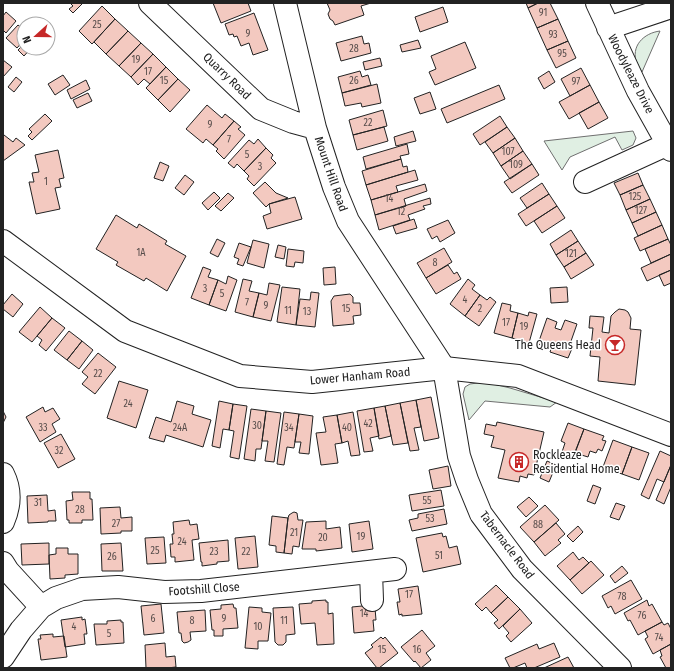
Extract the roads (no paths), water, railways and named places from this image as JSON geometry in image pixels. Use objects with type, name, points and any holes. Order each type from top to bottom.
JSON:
[{"type":"street","name":"Quarry Road","points":[[150,3],[261,109],[293,122],[315,128]]},
{"type":"street","name":"Mount Hill Road","points":[[285,3],[315,128],[334,187],[348,221],[444,368]]},
{"type":"street","name":"Woodyleaze Drive","points":[[586,182],[670,147],[638,91],[597,3]]},
{"type":"street","points":[[608,28],[671,7]]},
{"type":"street","name":"Lower Hanham Road","points":[[3,241],[125,331],[240,376],[312,382],[444,368],[518,376],[671,435]]},
{"type":"street","name":"Tabernacle Road","points":[[444,368],[459,456],[481,514],[522,569],[620,668]]},
{"type":"street","points":[[3,474],[7,483],[9,499],[3,522]]},
{"type":"street","points":[[3,563],[8,571],[40,607]]},
{"type":"street","name":"Footshill Close","points":[[3,657],[21,630],[40,607],[56,598],[82,589],[118,587],[164,592],[201,591],[395,569]]},
{"type":"street","points":[[371,572],[372,600]]},
{"type":"place","name":"The Queens Head","points":[[615,345]]},
{"type":"place","name":"Rockleaze Residential Home","points":[[519,462]]}]
